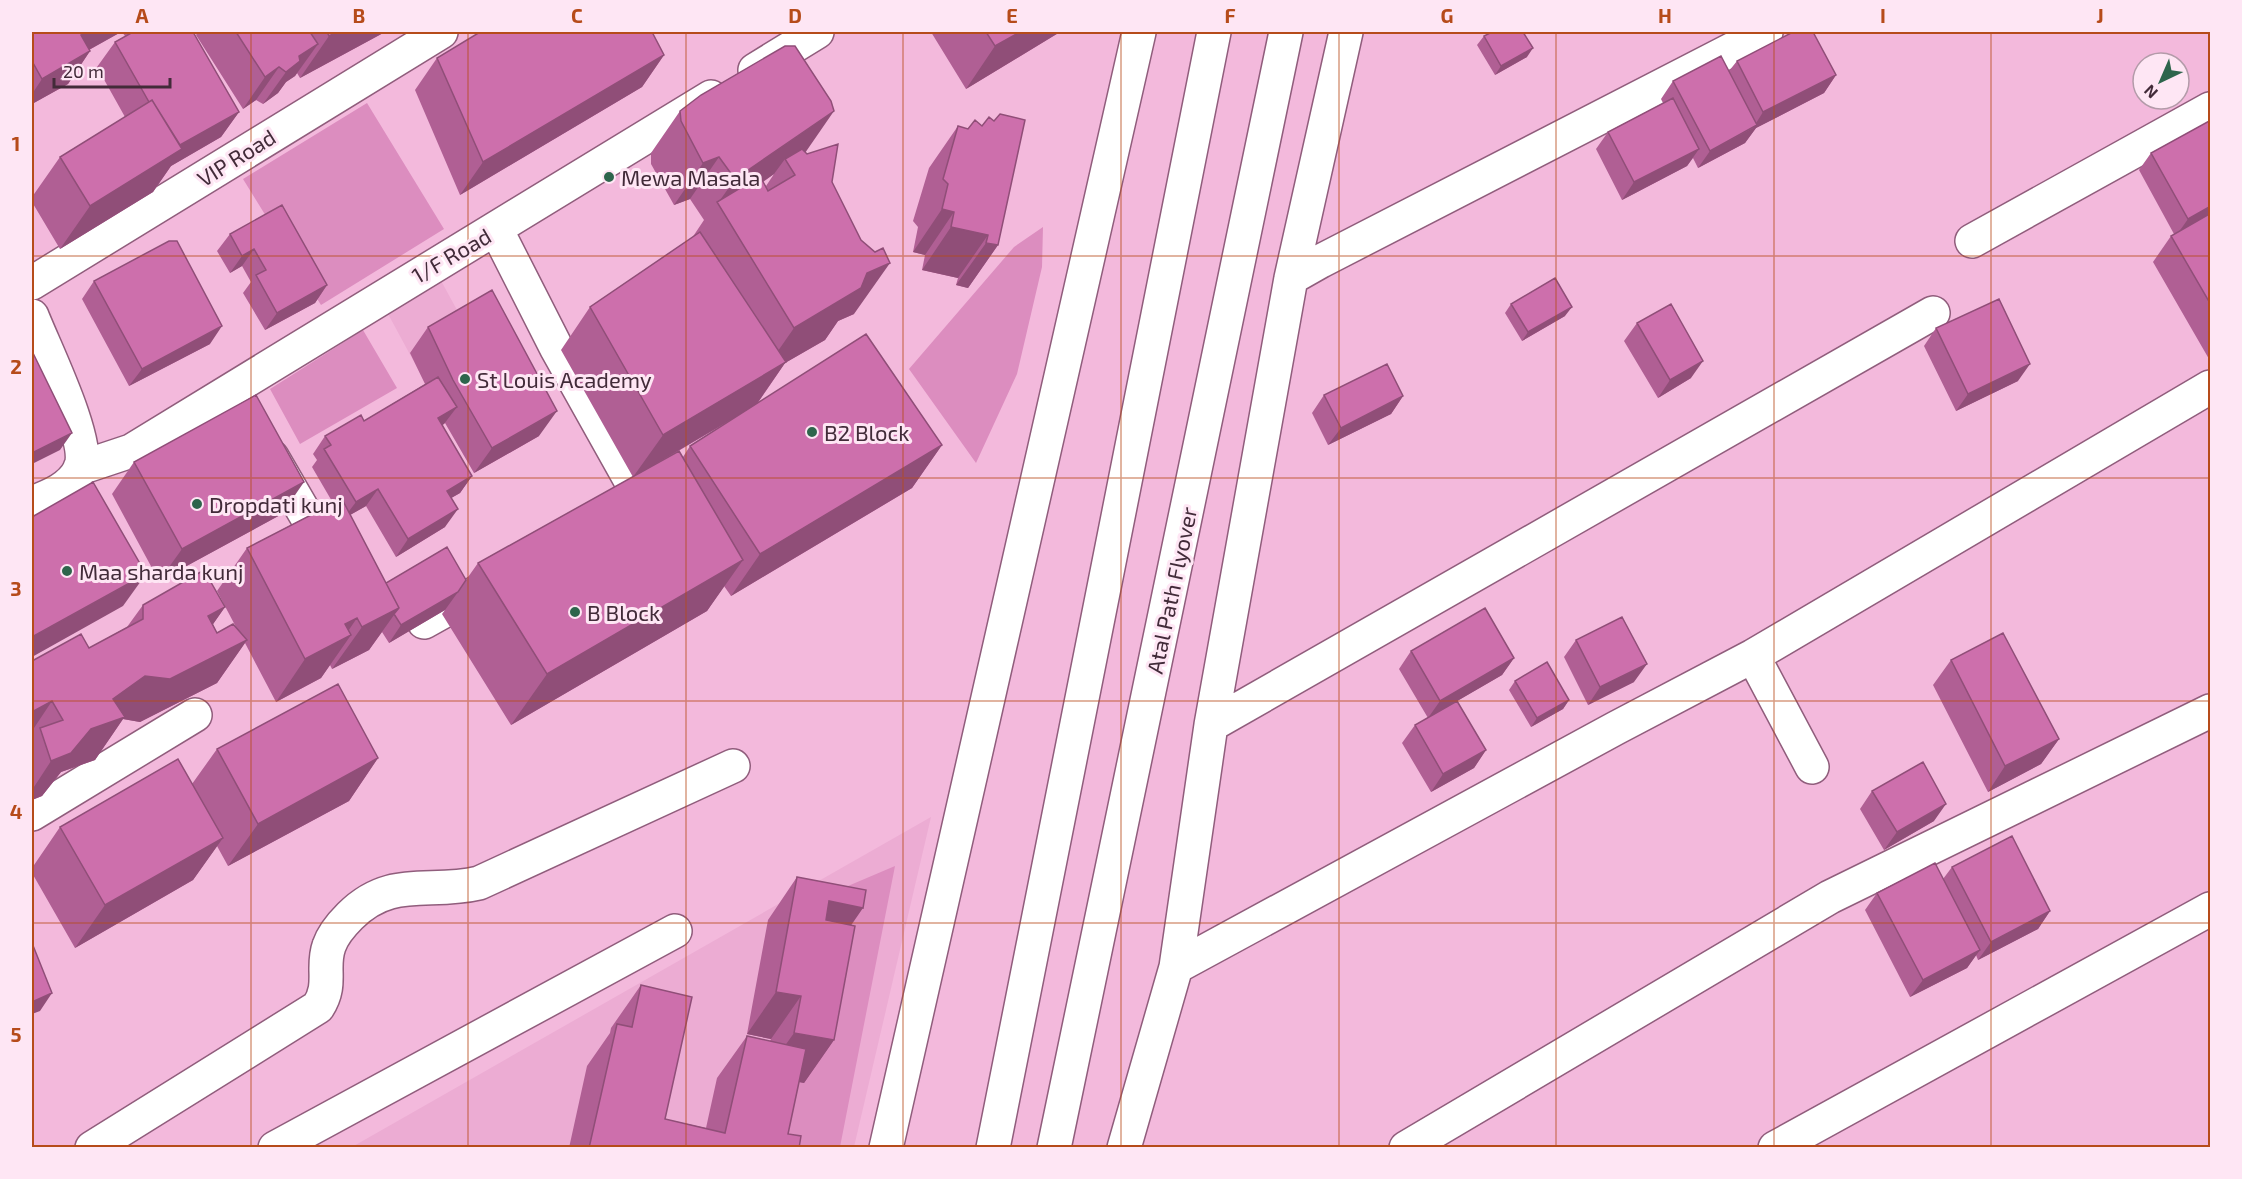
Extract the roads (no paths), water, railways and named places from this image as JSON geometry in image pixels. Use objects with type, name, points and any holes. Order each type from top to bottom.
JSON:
[{"type":"street","name":"VIP Road","points":[[32,283],[441,32]]},
{"type":"street","name":"1/F Road","points":[[80,468],[131,451],[817,32]]},
{"type":"street","points":[[886,1148],[1139,32]]},
{"type":"street","points":[[993,1148],[1214,32]]},
{"type":"street","name":"Atal Path Flyover","points":[[1054,1148],[1286,32]]},
{"type":"street","points":[[1124,1148],[1176,967],[1211,725],[1291,278],[1346,32]]},
{"type":"street","points":[[1291,278],[1766,32]]},
{"type":"street","points":[[1972,241],[2211,109]]},
{"type":"street","points":[[496,230],[557,349],[641,499]]},
{"type":"street","points":[[1211,725],[1933,313]]},
{"type":"street","points":[[32,316],[78,431],[83,453],[80,468],[65,487],[32,503]]},
{"type":"street","points":[[232,388],[346,583]]},
{"type":"street","points":[[1176,967],[1753,656],[2210,388]]},
{"type":"street","points":[[424,622],[507,575]]},
{"type":"street","points":[[1753,656],[1812,766]]},
{"type":"street","points":[[1406,1148],[1830,897],[2211,711]]},
{"type":"street","points":[[32,814],[195,715]]},
{"type":"street","points":[[92,1148],[318,1007],[327,990],[326,960],[333,936],[348,917],[370,899],[394,890],[466,886],[479,883],[733,766]]},
{"type":"street","points":[[1775,1148],[2211,909]]},
{"type":"street","points":[[275,1148],[675,931]]},
{"type":"place","name":"Mewa Masala","points":[[609,177]]},
{"type":"place","name":"St Louis Academy","points":[[465,379]]},
{"type":"place","name":"B2 Block","points":[[812,432]]},
{"type":"place","name":"Dropdati kunj","points":[[197,504]]},
{"type":"place","name":"Maa sharda kunj","points":[[67,571]]},
{"type":"place","name":"B Block","points":[[575,612]]}]
